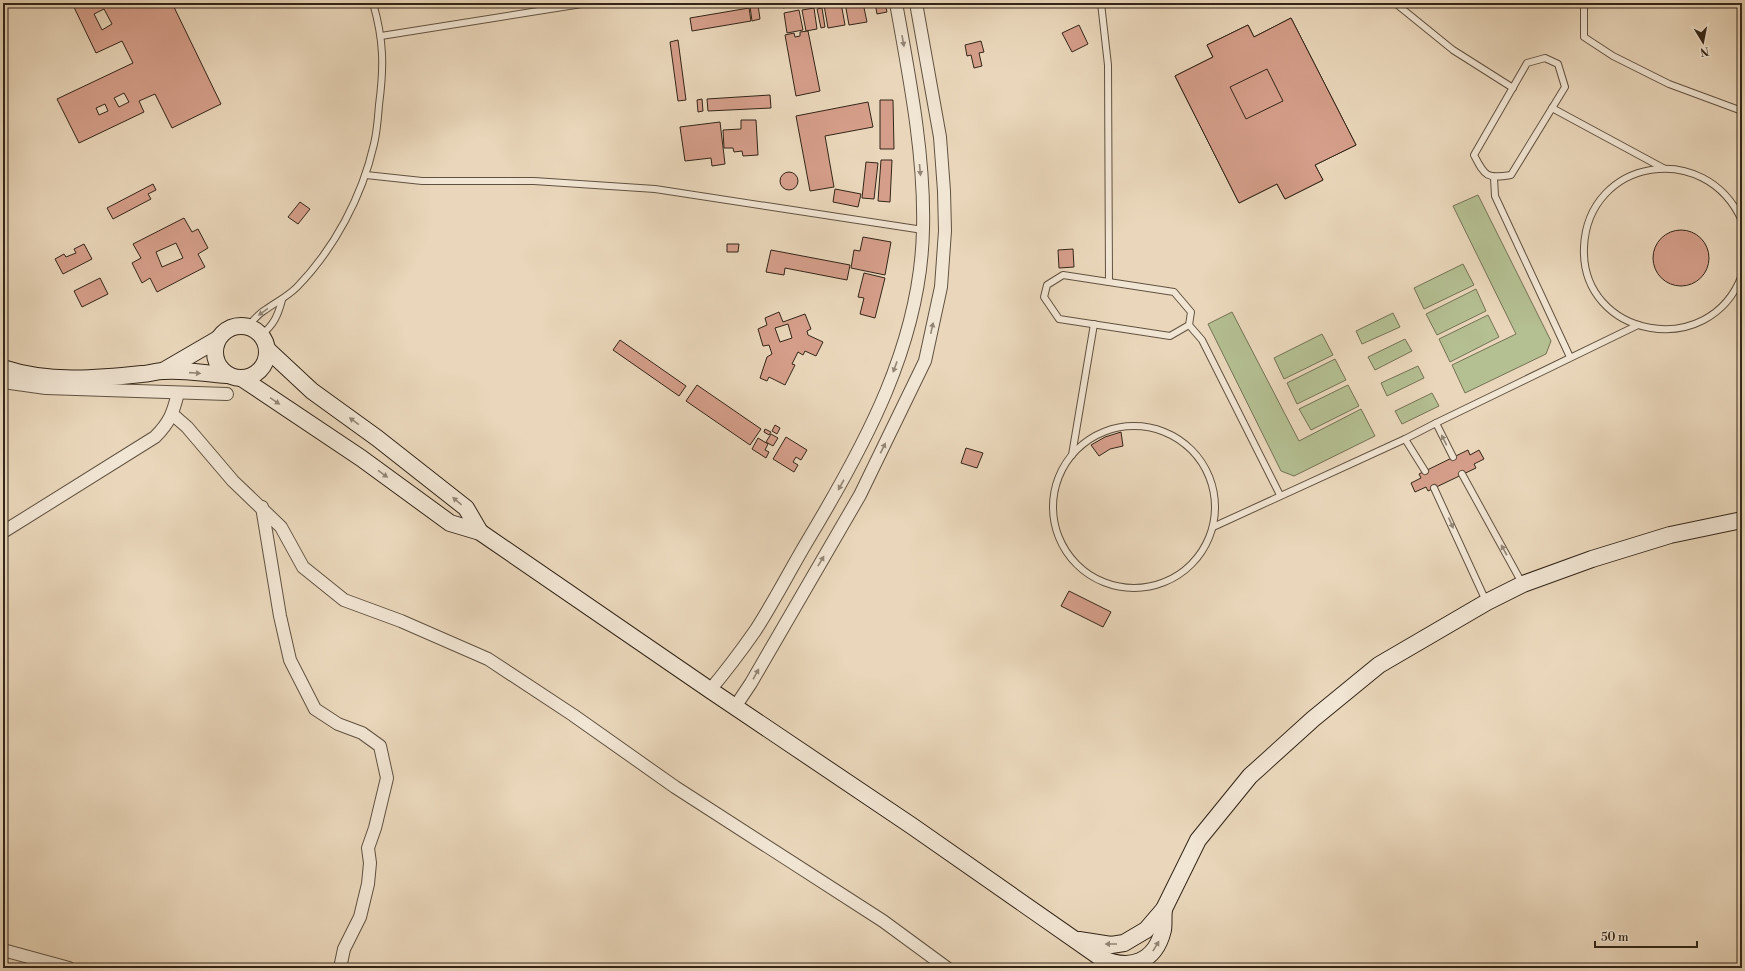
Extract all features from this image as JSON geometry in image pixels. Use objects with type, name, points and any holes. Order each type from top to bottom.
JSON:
[{"type":"main road","points":[[239,326],[255,330],[261,335],[266,342],[268,350],[267,359],[261,369],[251,377],[243,379],[232,378],[221,370],[214,355],[215,346],[218,339],[224,332],[239,326]]},
{"type":"main road","points":[[163,371],[218,339]]},
{"type":"main road","points":[[268,350],[312,391],[377,438],[466,508],[480,532]]},
{"type":"main road","points":[[3,368],[38,376],[68,379],[99,379],[149,374],[163,371],[227,375]]},
{"type":"main road","points":[[243,379],[361,458],[450,523],[480,532],[710,690],[912,826],[1076,939],[1101,958],[1113,964],[1125,966],[1136,964],[1149,957],[1157,945],[1163,930],[1164,909]]},
{"type":"main road","points":[[1076,939],[1111,945],[1124,944],[1146,930],[1164,909],[1198,840],[1250,776],[1313,719],[1379,665],[1486,602],[1523,584],[1592,559],[1670,535],[1742,520]]},
{"type":"street","points":[[710,690],[756,630],[840,486],[878,412],[906,335],[918,287],[923,230],[922,191],[911,88],[896,3]]},
{"type":"street","points":[[735,707],[860,495],[925,361],[941,286],[945,231],[944,191],[940,137],[916,3]]},
{"type":"street","points":[[3,382],[46,388],[227,394]]},
{"type":"street","points":[[3,532],[155,437],[166,426],[172,414],[178,393]]},
{"type":"street","points":[[172,414],[187,426],[233,481],[262,507],[281,527],[303,567],[344,600],[401,621],[488,659],[676,786],[883,921],[947,968]]},
{"type":"street","points":[[262,507],[280,616],[290,660],[315,709],[338,724],[362,733],[380,746],[387,778],[375,828],[368,848],[370,863],[368,884],[360,917],[344,949],[340,968]]},
{"type":"street","points":[[3,950],[69,968]]},
{"type":"lane","points":[[247,327],[264,310],[282,300],[296,288],[314,267],[353,206],[366,175],[375,143],[384,70],[381,36],[373,3]]},
{"type":"lane","points":[[381,36],[588,3]]},
{"type":"lane","points":[[1101,3],[1108,65],[1109,282]]},
{"type":"lane","points":[[1396,3],[1453,50],[1513,88]]},
{"type":"lane","points":[[1584,3],[1584,37],[1613,56],[1669,84],[1742,111]]},
{"type":"lane","points":[[1546,58],[1558,64],[1565,87],[1511,175],[1494,178],[1483,172],[1474,155],[1513,88],[1527,63],[1546,58]]},
{"type":"lane","points":[[1552,108],[1663,168]]},
{"type":"lane","points":[[1742,221],[1729,198],[1714,184],[1688,172],[1663,168],[1633,175],[1615,186],[1603,198],[1592,214],[1586,230],[1584,247],[1586,269],[1592,284],[1610,309],[1622,318],[1638,325],[1654,329],[1666,330],[1686,327],[1703,321],[1727,302],[1735,291],[1742,276]]},
{"type":"lane","points":[[366,175],[422,182],[534,181],[655,189],[923,230]]},
{"type":"lane","points":[[1494,178],[1495,196],[1570,357]]},
{"type":"lane","points":[[1189,325],[1170,336],[1059,319],[1044,297],[1047,285],[1064,274],[1174,292],[1191,312],[1189,325],[1202,340],[1280,495]]},
{"type":"lane","points":[[261,335],[270,328],[277,317],[282,300]]},
{"type":"lane","points":[[1072,455],[1094,324]]},
{"type":"lane","points":[[1213,527],[1280,495],[1406,439],[1570,357],[1638,325]]},
{"type":"lane","points":[[1436,423],[1453,457]]},
{"type":"lane","points":[[1138,426],[1150,427],[1165,432],[1183,441],[1198,456],[1206,468],[1212,482],[1216,498],[1216,514],[1213,527],[1208,541],[1196,559],[1185,570],[1172,579],[1155,585],[1135,588],[1107,583],[1091,576],[1079,566],[1069,555],[1061,541],[1055,527],[1053,505],[1055,487],[1061,471],[1072,455],[1084,443],[1102,432],[1114,428],[1138,426]]},
{"type":"lane","points":[[1406,439],[1425,471]]},
{"type":"lane","points":[[1462,474],[1523,584]]},
{"type":"lane","points":[[1434,488],[1486,602]]},
{"type":"green space","points":[[1478,195],[1551,341],[1546,354],[1465,393],[1452,365],[1516,334],[1453,206]]},
{"type":"green space","points":[[1463,264],[1474,285],[1424,309],[1414,288]]},
{"type":"green space","points":[[1476,289],[1486,311],[1437,335],[1426,314]]},
{"type":"green space","points":[[1232,312],[1299,441],[1361,409],[1375,436],[1294,476],[1281,471],[1208,324]]},
{"type":"green space","points":[[1393,313],[1400,327],[1362,344],[1356,331]]},
{"type":"green space","points":[[1488,315],[1499,337],[1450,362],[1439,339]]},
{"type":"green space","points":[[1322,334],[1333,355],[1284,379],[1274,358]]},
{"type":"green space","points":[[1405,339],[1412,351],[1375,370],[1368,357]]},
{"type":"green space","points":[[1335,359],[1346,380],[1297,404],[1287,383]]},
{"type":"green space","points":[[1418,366],[1424,378],[1387,396],[1381,383]]},
{"type":"green space","points":[[1348,385],[1359,406],[1311,430],[1299,409]]},
{"type":"green space","points":[[1432,393],[1439,406],[1402,424],[1395,411]]},
{"type":"building","points":[[72,3],[172,3],[221,104],[172,128],[155,94],[139,101],[144,112],[79,143],[57,99],[133,63],[122,41],[96,53]],"holes":[[[104,9],[112,24],[102,30],[94,14]],[[124,93],[129,102],[119,107],[114,98]],[[105,104],[108,111],[99,115],[96,108]]]},
{"type":"building","points":[[782,3],[806,3],[783,8]]},
{"type":"building","points":[[841,3],[845,25],[828,28],[824,5]]},
{"type":"building","points":[[845,3],[863,3],[867,22],[849,25]]},
{"type":"building","points":[[875,3],[885,3],[887,12],[877,14]]},
{"type":"building","points":[[758,5],[760,19],[752,21],[750,6]]},
{"type":"building","points":[[749,8],[751,21],[692,31],[690,18]]},
{"type":"building","points":[[814,8],[817,29],[806,31],[802,10]]},
{"type":"building","points":[[822,8],[825,27],[821,28],[817,9]]},
{"type":"building","points":[[799,10],[803,30],[787,33],[784,13]]},
{"type":"building","points":[[1291,18],[1356,145],[1315,165],[1323,180],[1285,199],[1277,184],[1239,203],[1175,76],[1213,57],[1207,45],[1248,25],[1254,37]],"holes":[[[1289,117],[1296,119],[1308,127],[1314,141],[1311,156],[1307,162],[1294,169],[1286,170],[1279,168],[1267,160],[1263,153],[1261,138],[1269,125],[1281,118]]]},
{"type":"building","points":[[1291,18],[1356,145],[1315,165],[1323,180],[1285,199],[1277,184],[1239,203],[1175,76],[1213,57],[1207,45],[1248,25],[1254,37]],"holes":[[[1267,69],[1283,101],[1246,119],[1230,87]]]},
{"type":"building","points":[[1079,25],[1088,44],[1072,52],[1062,33]]},
{"type":"building","points":[[808,31],[820,91],[796,96],[785,35],[794,33],[795,37],[800,36],[800,32]]},
{"type":"building","points":[[678,40],[686,100],[678,101],[670,42]]},
{"type":"building","points":[[981,41],[984,52],[979,53],[982,66],[974,68],[971,55],[967,56],[965,45]]},
{"type":"building","points":[[770,95],[771,108],[708,111],[707,99]]},
{"type":"building","points":[[702,99],[703,111],[698,112],[697,100]]},
{"type":"building","points":[[880,100],[893,100],[894,149],[880,149]]},
{"type":"building","points":[[868,102],[873,127],[825,136],[834,187],[810,191],[796,116]]},
{"type":"building","points":[[741,120],[756,120],[758,155],[743,156],[742,151],[734,152],[733,148],[724,148],[723,130],[741,129]]},
{"type":"building","points":[[720,122],[725,164],[712,166],[711,158],[685,161],[680,127]]},
{"type":"building","points":[[881,160],[892,160],[890,202],[878,201]]},
{"type":"building","points":[[866,162],[878,163],[874,199],[862,198]]},
{"type":"building","points":[[789,172],[795,175],[798,181],[795,187],[789,190],[783,187],[780,181],[783,175]]},
{"type":"building","points":[[153,184],[156,190],[148,194],[151,199],[113,219],[107,208]]},
{"type":"building","points":[[835,189],[861,194],[858,207],[833,202]]},
{"type":"building","points":[[300,202],[310,209],[298,224],[288,217]]},
{"type":"building","points":[[184,218],[192,232],[198,229],[208,248],[198,254],[205,267],[157,292],[150,278],[142,283],[132,263],[141,258],[133,244]],"holes":[[[176,243],[183,258],[162,267],[156,252]]]},
{"type":"building","points":[[1681,230],[1692,232],[1701,238],[1707,247],[1709,258],[1707,269],[1701,278],[1692,284],[1681,286],[1670,284],[1661,278],[1655,269],[1653,258],[1655,247],[1661,238],[1670,232]]},
{"type":"building","points":[[863,237],[891,242],[885,275],[851,268],[854,250],[860,251]]},
{"type":"building","points":[[84,244],[92,259],[63,274],[55,259],[64,254],[66,257],[76,253],[74,249]]},
{"type":"building","points":[[727,244],[739,244],[738,252],[727,252]]},
{"type":"building","points":[[1073,249],[1074,267],[1059,268],[1058,250]]},
{"type":"building","points":[[771,250],[850,265],[847,280],[785,268],[784,275],[766,272]]},
{"type":"building","points":[[864,273],[885,278],[875,318],[860,314],[864,298],[858,297]]},
{"type":"building","points":[[100,278],[108,294],[82,307],[74,291]]},
{"type":"building","points":[[779,312],[783,322],[805,314],[811,329],[807,331],[808,335],[823,342],[816,356],[805,351],[803,355],[798,352],[792,364],[795,365],[785,385],[769,377],[767,381],[760,378],[767,357],[772,354],[769,345],[763,346],[758,329],[767,325],[765,318]],"holes":[[[788,324],[792,338],[780,342],[775,328]]]},
{"type":"building","points":[[620,340],[686,386],[679,396],[613,350]]},
{"type":"building","points":[[697,385],[761,429],[750,445],[686,401]]},
{"type":"building","points":[[775,425],[780,428],[777,434],[772,431]]},
{"type":"building","points":[[765,429],[771,432],[769,435],[764,432]]},
{"type":"building","points":[[1121,432],[1123,446],[1110,449],[1099,456],[1091,445],[1105,437]]},
{"type":"building","points":[[771,434],[778,438],[773,446],[766,442]]},
{"type":"building","points":[[786,437],[807,450],[801,460],[796,457],[793,462],[798,465],[794,472],[773,459]]},
{"type":"building","points":[[758,438],[768,444],[765,450],[769,452],[766,458],[752,449]]},
{"type":"building","points":[[966,448],[983,453],[977,468],[961,463]]},
{"type":"building","points":[[1468,450],[1470,455],[1479,450],[1484,459],[1474,464],[1476,468],[1428,491],[1426,487],[1415,492],[1411,483],[1421,478],[1419,474]]},
{"type":"building","points":[[1069,591],[1111,612],[1103,627],[1061,606]]}]
